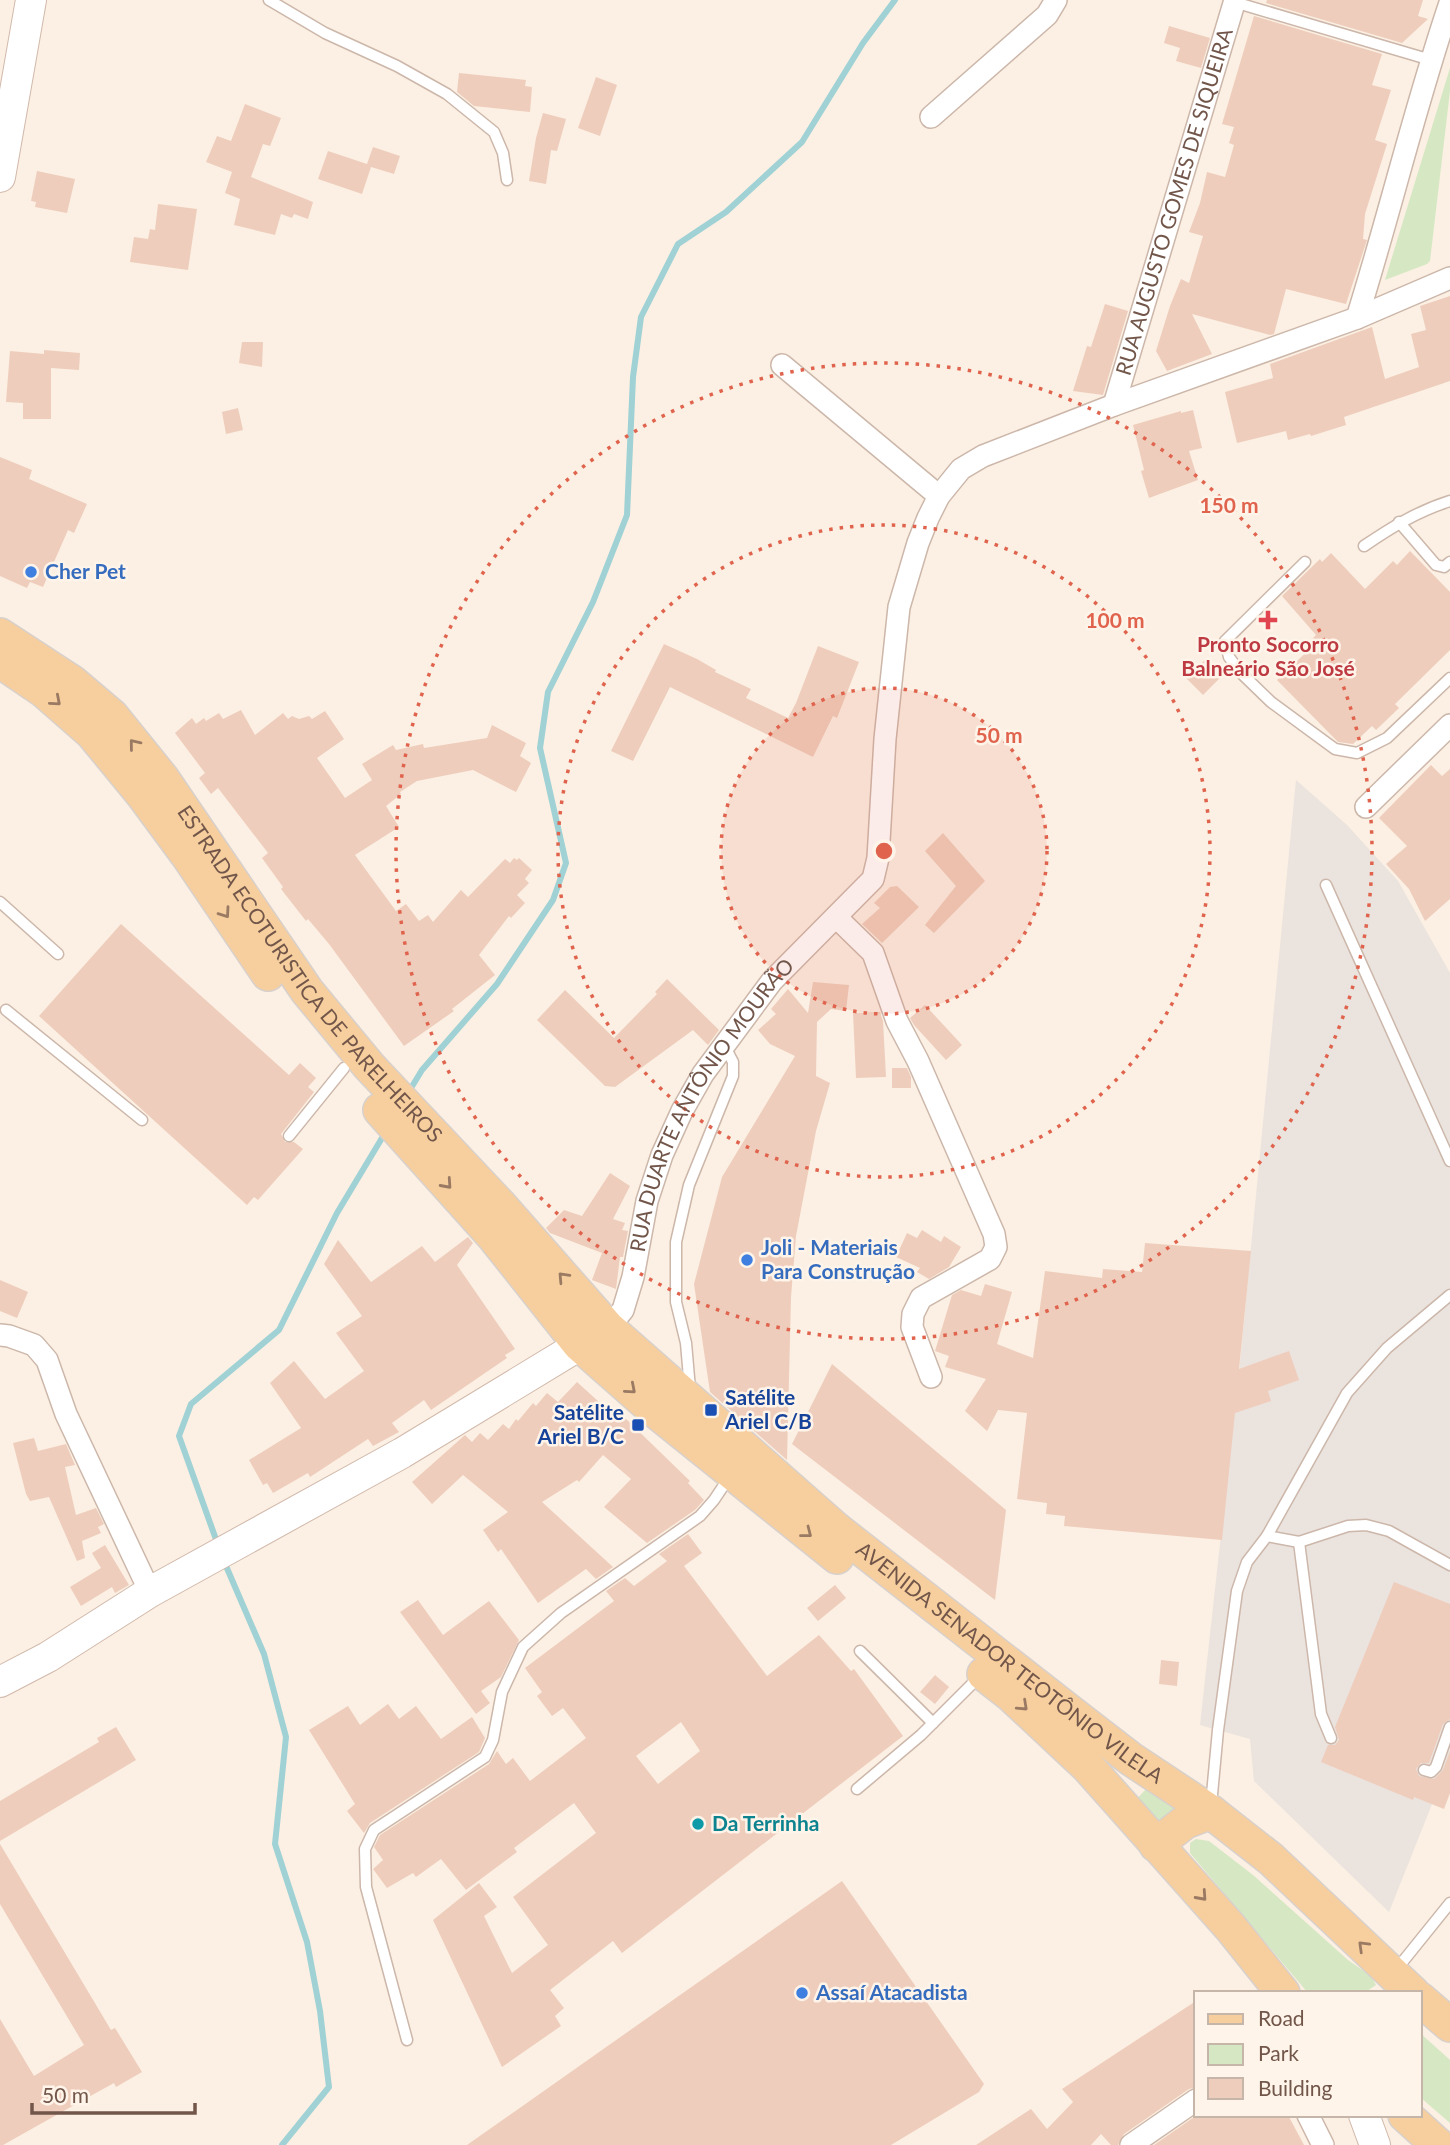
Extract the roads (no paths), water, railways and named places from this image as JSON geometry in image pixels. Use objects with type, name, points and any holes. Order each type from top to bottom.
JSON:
[{"type":"main road","points":[[0,177],[31,0]]},
{"type":"main road","name":"ESTRADA ECOTURISTICA DE PARELHEIROS","points":[[0,635],[72,682],[112,716],[146,793],[286,999],[344,1068],[375,1088]]},
{"type":"main road","name":"ESTRADA ECOTURISTICA DE PARELHEIROS","points":[[0,661],[44,691],[92,733],[146,793],[307,991],[375,1088],[407,1123],[579,1344]]},
{"type":"main road","name":"ESTRADA ECOTURISTICA DE PARELHEIROS","points":[[407,1123],[499,1204],[608,1328]]},
{"type":"main road","points":[[0,1682],[48,1657],[150,1592],[402,1453],[608,1328]]},
{"type":"main road","name":"AVENIDA SENADOR TEOTÔNIO VILELA","points":[[608,1328],[836,1529],[1131,1759],[1211,1812],[1271,1859],[1403,1984]]},
{"type":"main road","name":"AVENIDA SENADOR TEOTÔNIO VILELA","points":[[579,1344],[732,1474],[1011,1695],[1088,1767],[1231,1928],[1281,1991]]},
{"type":"main road","points":[[1156,1845],[1185,1822],[1211,1812]]},
{"type":"main road","points":[[1422,2001],[1450,2026]]},
{"type":"main road","points":[[1422,2015],[1450,2026]]},
{"type":"main road","points":[[1365,2117],[1375,2145]]},
{"type":"main road","points":[[1407,2117],[1438,2145]]},
{"type":"street","points":[[930,117],[1047,15],[1056,0]]},
{"type":"street","name":"RUA AUGUSTO GOMES DE SIQUEIRA","points":[[1114,405],[1234,1]]},
{"type":"street","points":[[1357,318],[1450,3]]},
{"type":"street","points":[[782,365],[939,496],[971,461],[1114,405],[1357,318],[1450,278]]},
{"type":"street","name":"RUA DUARTE ANTÔNIO MOURÃO","points":[[608,1328],[622,1310],[629,1288],[647,1201],[662,1155],[703,1074],[772,981],[873,879],[878,858],[884,738],[900,607],[918,543],[939,496]]},
{"type":"street","points":[[1366,807],[1450,725]]},
{"type":"street","points":[[836,917],[873,953],[897,1021],[918,1061],[994,1234],[996,1247],[990,1259],[921,1298],[913,1314],[912,1327],[931,1377]]},
{"type":"street","points":[[0,1335],[34,1346],[47,1360],[66,1414],[150,1592]]},
{"type":"street","points":[[1131,2145],[1194,2101]]},
{"type":"street","points":[[1309,2117],[1324,2145]]},
{"type":"lane","points":[[269,0],[325,33],[397,66],[447,94],[494,132],[503,153],[507,180]]},
{"type":"lane","points":[[1234,1],[1431,60]]},
{"type":"lane","points":[[1364,546],[1399,522],[1450,501]]},
{"type":"lane","points":[[1399,522],[1436,565],[1444,567],[1450,562]]},
{"type":"lane","points":[[1305,562],[1225,641],[1229,657],[1240,672],[1271,702],[1335,749],[1357,753],[1387,738],[1450,678]]},
{"type":"lane","points":[[1326,885],[1450,1161]]},
{"type":"lane","points":[[0,902],[58,954]]},
{"type":"lane","points":[[6,1010],[142,1121]]},
{"type":"lane","points":[[689,1399],[690,1376],[686,1343],[676,1302],[676,1242],[689,1185],[733,1076],[733,1062],[723,1045]]},
{"type":"lane","points":[[289,1136],[344,1068]]},
{"type":"lane","points":[[1211,1812],[1218,1730],[1237,1591],[1247,1562],[1267,1536],[1347,1393],[1387,1348],[1450,1295]]},
{"type":"lane","points":[[407,2040],[366,1887],[365,1849],[374,1830],[485,1757],[493,1740],[502,1692],[523,1647],[561,1613],[700,1516],[715,1500],[732,1474]]},
{"type":"lane","points":[[1267,1536],[1299,1542],[1348,1526],[1366,1525],[1389,1531],[1450,1565]]},
{"type":"lane","points":[[1299,1542],[1321,1714],[1331,1738]]},
{"type":"lane","points":[[860,1651],[933,1723]]},
{"type":"lane","points":[[857,1789],[933,1723],[983,1673]]},
{"type":"lane","points":[[1424,1770],[1431,1772],[1436,1767],[1450,1727]]},
{"type":"lane","points":[[1403,1984],[1450,1903]]},
{"type":"waterway","points":[[408,1093],[422,1070],[497,984],[553,900],[566,863],[540,748],[548,692],[593,602],[627,515],[633,377],[641,317],[678,244],[726,212],[802,142],[863,43],[895,0]]},
{"type":"waterway","points":[[218,1545],[179,1436],[191,1404],[279,1330],[337,1213],[385,1133]]},
{"type":"waterway","points":[[223,1559],[264,1654],[286,1737],[275,1844],[307,1942],[320,2011],[329,2087],[282,2145]]},
{"type":"place","name":"Cher Pet","points":[[31,572]]},
{"type":"place","name":"Pronto Socorro Balneário São José","points":[[1268,620]]},
{"type":"place","name":"Joli - Materiais Para Construção","points":[[747,1260]]},
{"type":"place","name":"Satélite Ariel C/B","points":[[711,1410]]},
{"type":"place","name":"Satélite Ariel B/C","points":[[638,1425]]},
{"type":"place","name":"Da Terrinha","points":[[698,1824]]},
{"type":"place","name":"Assaí Atacadista","points":[[802,1993]]}]
